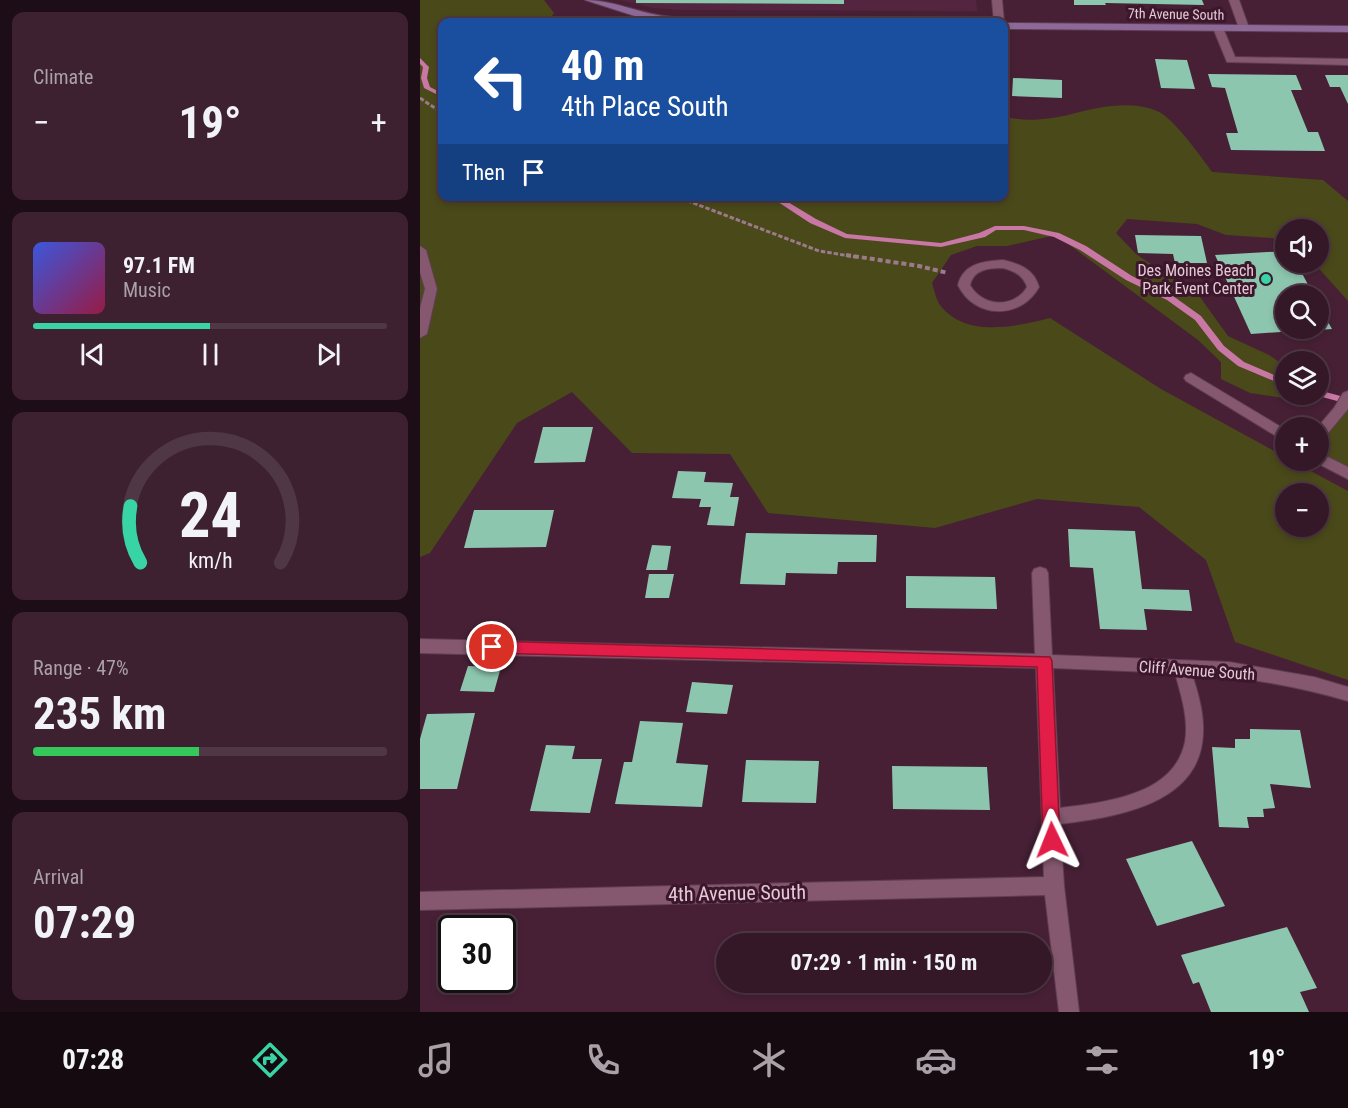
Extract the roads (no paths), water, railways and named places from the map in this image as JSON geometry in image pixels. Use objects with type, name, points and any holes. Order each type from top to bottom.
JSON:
[{"type":"main road","points":[[590,0],[658,18]]},
{"type":"main road","name":"7th Avenue South","points":[[1008,26],[1348,29]]},
{"type":"street","points":[[997,0],[999,18]]},
{"type":"street","points":[[1234,0],[1244,28]]},
{"type":"street","points":[[1218,28],[1231,60],[1348,62]]},
{"type":"street","points":[[420,250],[431,289],[420,334]]},
{"type":"street","points":[[1003,264],[1027,274],[1033,287],[1027,299],[1010,306],[999,307],[978,302],[970,297],[965,291],[965,278],[975,268],[1003,264]]},
{"type":"street","points":[[1191,378],[1275,430]]},
{"type":"street","points":[[1329,424],[1340,411],[1348,396]]},
{"type":"street","points":[[1329,463],[1348,474]]},
{"type":"street","points":[[1040,573],[1054,886],[1069,1012]]},
{"type":"street","name":"Cliff Avenue South","points":[[420,646],[1045,661],[1229,669],[1314,684],[1348,694]]},
{"type":"street","points":[[1051,817],[1119,808],[1168,785],[1186,769],[1195,740],[1191,704],[1182,667]]},
{"type":"street","name":"4th Avenue South","points":[[420,901],[1054,886]]},
{"type":"waterway","points":[[420,60],[426,67],[424,78],[427,88],[438,93]]},
{"type":"waterway","points":[[780,201],[813,221],[845,236],[941,245],[982,235],[995,228],[1024,228],[1056,235],[1083,248],[1129,278],[1170,298],[1198,318],[1221,348],[1241,364],[1275,378]]},
{"type":"waterway","points":[[1329,396],[1348,401]]},
{"type":"place","name":"Des Moines Beach Park Event Center","points":[[1266,279]]}]
